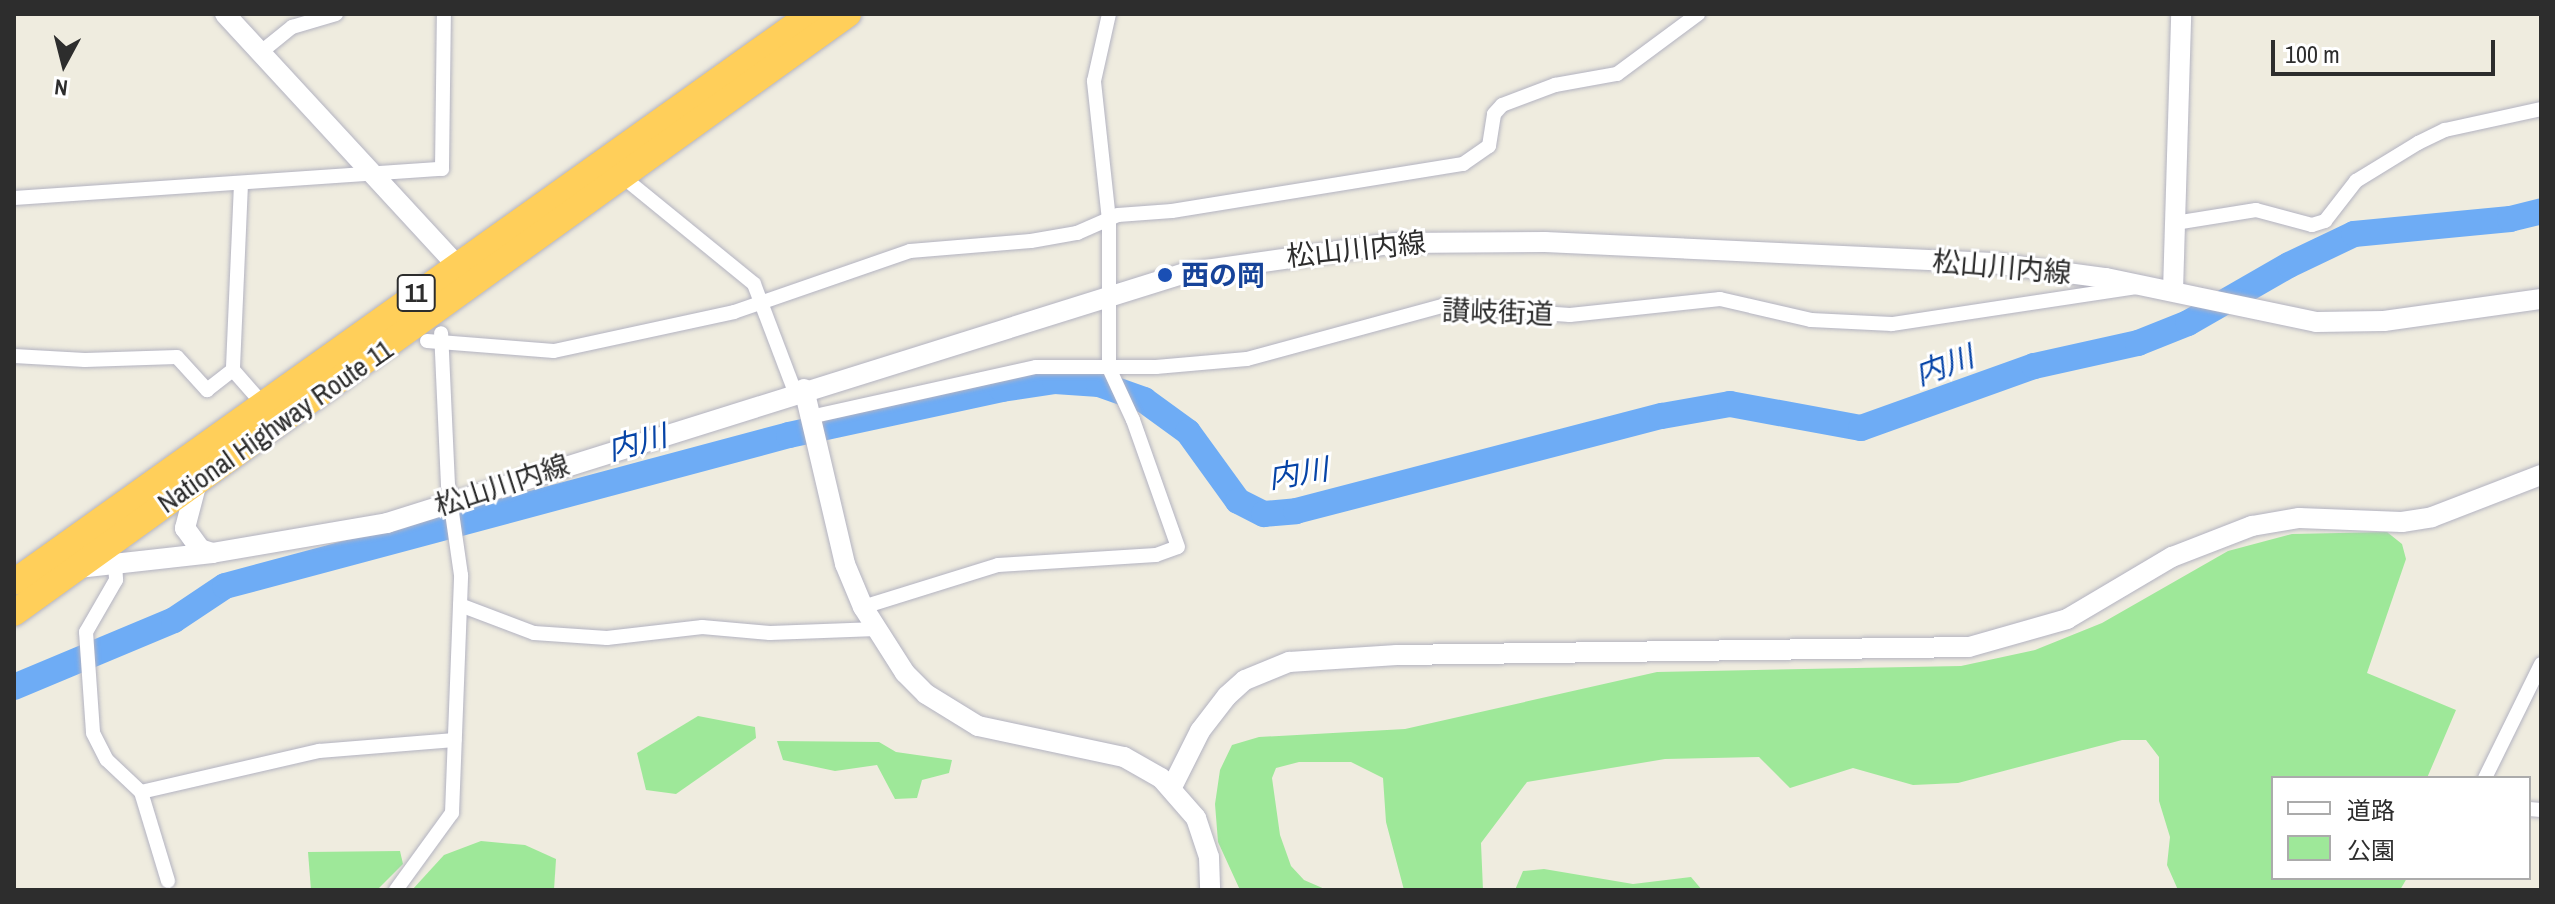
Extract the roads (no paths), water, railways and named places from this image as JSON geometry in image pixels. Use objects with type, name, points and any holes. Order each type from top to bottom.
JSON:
[{"type":"highway","name":"National Highway Route 11","points":[[14,613],[197,482],[465,273],[811,14]]},
{"type":"highway","name":"National Highway Route 11","points":[[17,577],[263,404],[465,273],[623,177],[839,16]]},
{"type":"street","points":[[225,14],[465,273]]},
{"type":"street","points":[[261,52],[302,18],[336,14]]},
{"type":"street","points":[[14,198],[442,169],[444,14]]},
{"type":"street","points":[[863,607],[998,565],[1156,555],[1178,547],[1133,420],[1111,373],[1107,296],[1109,220],[1094,81],[1109,14]]},
{"type":"street","points":[[396,890],[452,813],[460,605],[454,507],[436,340],[554,351],[763,302],[910,251],[1031,241],[1077,233],[1109,220],[1463,164],[1489,146],[1494,114],[1502,105],[1555,85],[1617,74],[1698,14]]},
{"type":"street","points":[[2173,291],[2181,14]]},
{"type":"street","points":[[2175,223],[2256,210],[2312,225],[2325,221],[2356,181],[2418,143],[2445,130],[2541,109]]},
{"type":"street","points":[[623,177],[754,284],[811,420],[833,523],[863,607],[926,694],[978,726],[1124,757],[1172,787],[1203,835],[1210,890]]},
{"type":"street","points":[[241,184],[233,370],[263,404]]},
{"type":"street","name":"松山川内線","points":[[17,577],[212,553],[387,523],[454,507],[799,391],[1107,296],[1243,262],[1396,243],[1468,240],[1993,263],[2144,285],[2242,309],[2316,322],[2384,321],[2541,299]]},
{"type":"street","name":"讃岐街道","points":[[811,420],[1004,371],[1111,373],[1247,359],[1442,306],[1570,315],[1720,299],[1811,320],[1892,324],[2144,285]]},
{"type":"street","points":[[14,356],[85,360],[177,357],[207,390],[233,370]]},
{"type":"street","points":[[1172,787],[1200,731],[1227,696],[1245,680],[1289,662],[1397,655],[1969,647],[2067,619],[2172,557],[2252,526],[2299,518],[2402,522],[2432,517],[2541,475]]},
{"type":"street","points":[[197,482],[185,528],[200,549],[212,553]]},
{"type":"street","points":[[115,564],[116,580],[86,632],[91,669],[93,733],[107,760],[141,792],[168,881]]},
{"type":"street","points":[[460,605],[534,633],[607,638],[702,627],[770,633],[877,629]]},
{"type":"street","points":[[2486,776],[2541,664]]},
{"type":"street","points":[[141,792],[319,751],[455,740]]},
{"type":"waterway","name":"内川","points":[[14,687],[174,620],[225,586],[789,435],[1002,389],[1055,381],[1099,384],[1144,400],[1188,432],[1238,501],[1264,514],[1296,511],[1662,416],[1730,404],[1861,428],[2034,366],[2138,343],[2188,323],[2289,265],[2354,234],[2510,219],[2541,211]]},
{"type":"place","name":"西の岡","points":[[1165,275]]}]
